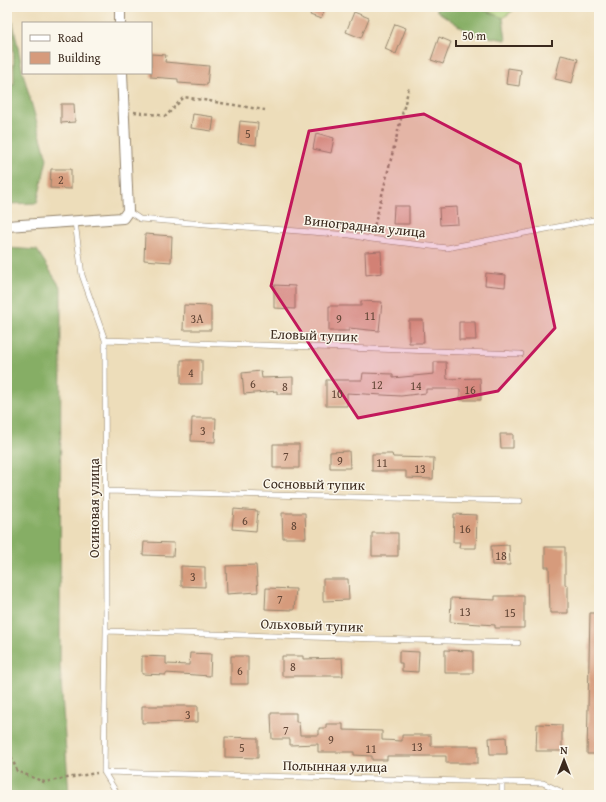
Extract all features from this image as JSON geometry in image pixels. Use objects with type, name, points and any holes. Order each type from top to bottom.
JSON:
[{"type":"street","points":[[120,7],[120,22]]},
{"type":"street","points":[[7,226],[123,218],[128,211],[122,74]]},
{"type":"lane","name":"Виноградная улица","points":[[128,211],[140,219],[350,235],[370,239],[447,248],[599,219]]},
{"type":"lane","name":"Осиновая улица","points":[[75,222],[82,275],[105,340],[106,631],[104,772]]},
{"type":"lane","name":"Еловый тупик","points":[[105,340],[521,354]]},
{"type":"lane","name":"Сосновый тупик","points":[[106,491],[520,501]]},
{"type":"lane","name":"Ольховый тупик","points":[[106,631],[518,643]]},
{"type":"lane","name":"Полынная улица","points":[[104,772],[543,782],[560,791],[560,795]]},
{"type":"lane","points":[[104,772],[118,795]]},
{"type":"lane","points":[[502,782],[502,795]]},
{"type":"path","points":[[370,239],[409,87]]},
{"type":"path","points":[[124,110],[166,116],[184,97],[266,110]]},
{"type":"path","points":[[7,746],[17,771],[44,782],[104,772]]},
{"type":"highlighted area","points":[[424,114],[520,164],[555,328],[498,391],[358,418],[271,286],[309,131]]},
{"type":"green space","points":[[436,7],[477,7],[503,18],[506,40],[471,34],[437,11]]},
{"type":"green space","points":[[477,7],[518,7],[503,18]]},
{"type":"green space","points":[[13,22],[22,74],[23,74],[47,159],[37,203],[7,204],[7,77],[14,86]]},
{"type":"green space","points":[[7,248],[37,250],[61,288],[60,667],[69,795],[7,795]]},
{"type":"building","points":[[313,7],[326,7],[321,19],[310,15]]},
{"type":"building","points":[[354,12],[369,18],[361,38],[346,32]]},
{"type":"building","points":[[395,24],[406,28],[396,54],[385,49]]},
{"type":"building","points":[[439,37],[451,42],[443,64],[431,60]]},
{"type":"building","points":[[152,54],[166,55],[165,62],[209,66],[207,85],[178,83],[178,79],[151,77]]},
{"type":"building","points":[[561,55],[578,59],[572,83],[555,79]]},
{"type":"building","points":[[508,68],[521,70],[519,86],[506,84]]},
{"type":"building","points":[[61,104],[74,104],[75,122],[61,123]]},
{"type":"building","points":[[193,114],[214,117],[212,131],[191,128]]},
{"type":"building","points":[[240,121],[258,123],[256,145],[238,143]]},
{"type":"building","points":[[316,133],[334,138],[331,153],[313,149]]},
{"type":"building","points":[[51,169],[71,169],[71,189],[50,188]]},
{"type":"building","points":[[394,206],[409,206],[409,224],[393,224]]},
{"type":"building","points":[[457,207],[458,224],[440,225],[439,208]]},
{"type":"building","points":[[145,234],[172,236],[171,262],[144,260]]},
{"type":"building","points":[[381,251],[382,273],[366,275],[365,252]]},
{"type":"building","points":[[486,273],[506,275],[505,287],[485,285]]},
{"type":"building","points":[[274,285],[295,286],[295,309],[274,308]]},
{"type":"building","points":[[361,301],[382,302],[379,331],[349,328],[349,331],[329,331],[329,306],[361,306]]},
{"type":"building","points":[[184,305],[211,306],[211,330],[183,330]]},
{"type":"building","points":[[409,320],[423,320],[424,343],[409,343]]},
{"type":"building","points":[[459,322],[475,322],[476,340],[459,340]]},
{"type":"building","points":[[181,360],[202,360],[202,384],[181,384]]},
{"type":"building","points":[[434,362],[446,362],[447,379],[480,378],[481,400],[460,400],[460,389],[426,389],[426,393],[401,396],[347,393],[347,406],[326,406],[326,380],[362,380],[363,373],[393,374],[393,378],[434,374]]},
{"type":"building","points":[[261,371],[262,378],[293,377],[293,394],[277,394],[277,391],[244,394],[242,373]]},
{"type":"building","points":[[192,418],[216,418],[215,442],[191,441]]},
{"type":"building","points":[[500,434],[513,434],[513,448],[501,448]]},
{"type":"building","points":[[273,444],[299,444],[299,468],[273,468]]},
{"type":"building","points":[[349,451],[350,468],[330,468],[330,452]]},
{"type":"building","points":[[372,454],[392,454],[393,457],[434,458],[433,479],[406,478],[406,471],[372,471]]},
{"type":"building","points":[[234,509],[258,511],[256,531],[232,529]]},
{"type":"building","points":[[282,513],[305,513],[306,538],[283,538]]},
{"type":"building","points":[[454,514],[477,515],[476,548],[459,548],[460,542],[453,542]]},
{"type":"building","points":[[372,533],[398,533],[398,556],[372,556]]},
{"type":"building","points":[[144,542],[174,543],[173,556],[143,555]]},
{"type":"building","points":[[509,545],[510,565],[492,565],[491,546]]},
{"type":"building","points":[[545,547],[565,547],[565,585],[568,585],[568,613],[550,613],[549,567],[545,567]]},
{"type":"building","points":[[256,565],[258,592],[227,594],[226,566]]},
{"type":"building","points":[[181,566],[205,567],[205,587],[181,586]]},
{"type":"building","points":[[323,579],[348,579],[349,600],[323,601]]},
{"type":"building","points":[[266,588],[296,589],[294,610],[265,609]]},
{"type":"building","points":[[495,596],[524,596],[524,628],[495,628],[495,625],[450,622],[451,598],[495,600]]},
{"type":"building","points":[[590,613],[599,613],[599,754],[587,754]]},
{"type":"building","points":[[445,650],[473,651],[473,673],[445,673]]},
{"type":"building","points":[[399,651],[419,652],[418,672],[402,671],[402,663],[399,663]]},
{"type":"building","points":[[190,653],[211,654],[210,676],[166,673],[166,675],[142,674],[142,656],[166,657],[166,664],[189,665]]},
{"type":"building","points":[[231,656],[248,656],[248,684],[231,684]]},
{"type":"building","points":[[282,656],[303,656],[303,659],[342,658],[343,676],[282,676]]},
{"type":"building","points":[[142,706],[198,706],[198,722],[142,723]]},
{"type":"building","points":[[271,713],[296,713],[296,722],[299,722],[300,735],[319,735],[319,728],[326,728],[326,724],[343,724],[343,730],[382,731],[382,740],[402,741],[402,735],[431,735],[431,746],[478,746],[478,763],[446,763],[446,756],[387,756],[387,760],[372,760],[372,756],[354,755],[354,752],[318,752],[318,744],[290,745],[290,739],[272,739]]},
{"type":"building","points":[[537,724],[562,725],[562,751],[536,751]]},
{"type":"building","points":[[225,737],[258,738],[258,758],[225,757]]},
{"type":"building","points":[[506,737],[507,754],[490,754],[489,738]]}]
